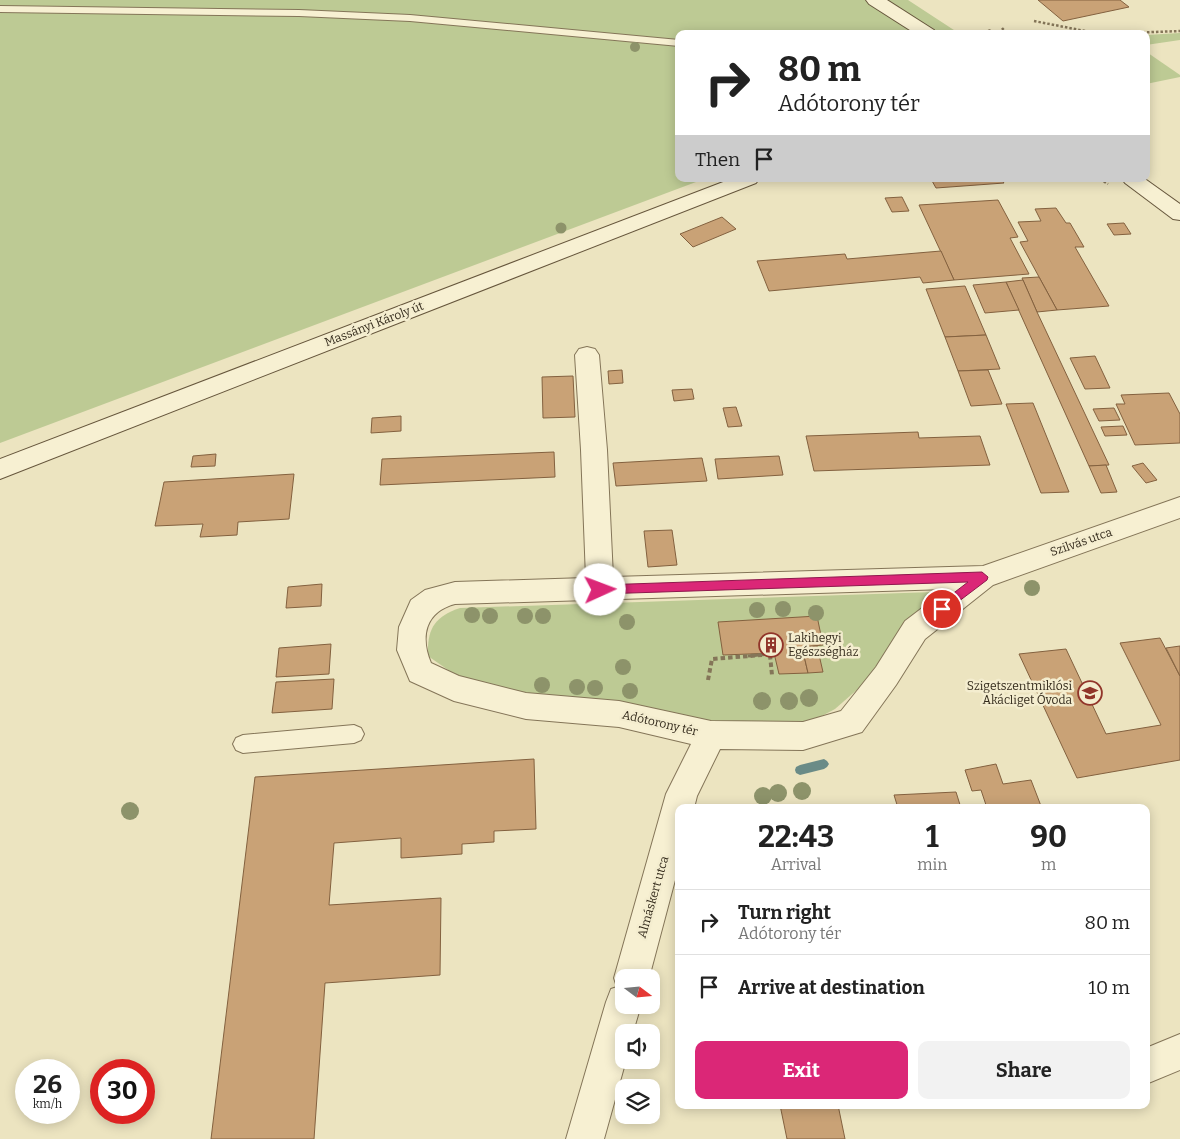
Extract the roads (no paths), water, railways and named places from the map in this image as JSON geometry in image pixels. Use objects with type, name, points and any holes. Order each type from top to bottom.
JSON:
[{"type":"street","points":[[875,0],[922,30]]},
{"type":"street","name":"Massányi Károly út","points":[[0,468],[741,182]]},
{"type":"street","points":[[1136,182],[1180,214]]},
{"type":"street","points":[[587,355],[594,450],[600,590],[982,577]]},
{"type":"street","name":"Szilvás utca","points":[[982,577],[1180,507]]},
{"type":"street","name":"Adótorony tér","points":[[600,590],[455,593],[435,598],[421,608],[413,628],[410,650],[420,672],[454,688],[526,706],[620,714],[711,735],[802,736],[851,722],[886,676],[915,630],[982,577]]},
{"type":"street","name":"Almáskert utca","points":[[679,804],[682,794],[711,735]]},
{"type":"street","name":"Almáskert utca","points":[[633,969],[675,819]]},
{"type":"street","points":[[586,1139],[621,1014]]},
{"type":"street","points":[[1150,1064],[1180,1052]]},
{"type":"lane","points":[[282,1],[299,13]]},
{"type":"lane","points":[[0,9],[299,13],[420,19],[675,43]]},
{"type":"lane","points":[[243,744],[354,734]]},
{"type":"waterway","points":[[800,770],[824,764]]},
{"type":"place","name":"Lakihegyi Egészségház","points":[[771,645]]},
{"type":"place","name":"Szigetszentmiklósi Akácliget Óvoda","points":[[1090,693]]}]
